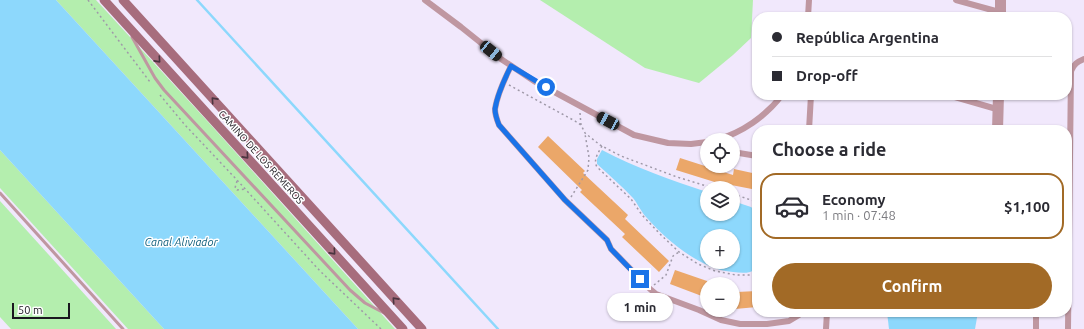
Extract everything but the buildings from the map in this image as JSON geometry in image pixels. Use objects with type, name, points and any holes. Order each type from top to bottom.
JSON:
[{"type":"main road","name":"CAMINO DE LOS REMEROS","points":[[104,0],[403,329]]},
{"type":"main road","name":"CAMINO DE LOS REMEROS","points":[[123,0],[422,329]]},
{"type":"street","points":[[425,0],[511,66],[534,81],[634,135],[668,143],[700,143]]},
{"type":"street","points":[[808,12],[809,0]]},
{"type":"street","points":[[956,0],[991,12]]},
{"type":"street","points":[[998,0],[1000,12]]},
{"type":"street","points":[[1001,12],[1003,0]]},
{"type":"street","points":[[1072,68],[1076,62],[1084,59]]},
{"type":"street","points":[[511,66],[503,82],[495,110],[499,125],[568,202],[607,240],[611,249],[650,289],[656,294],[721,320],[740,324],[767,324],[789,321],[797,317]]},
{"type":"street","points":[[734,133],[762,116],[778,100]]},
{"type":"street","points":[[809,125],[811,100]]},
{"type":"street","points":[[966,100],[998,109]]},
{"type":"street","points":[[997,100],[1000,125]]},
{"type":"street","points":[[996,125],[1000,100]]},
{"type":"street","points":[[1070,125],[1071,100]]},
{"type":"street","points":[[740,153],[752,155]]},
{"type":"street","points":[[826,329],[827,317]]},
{"type":"street","points":[[1036,317],[1036,329]]},
{"type":"street","points":[[1068,317],[1068,329]]},
{"type":"lane","points":[[124,23],[155,78],[164,90],[350,290],[365,302],[395,320]]},
{"type":"lane","points":[[0,193],[123,329]]},
{"type":"path","points":[[503,82],[581,125]]},
{"type":"path","points":[[568,202],[588,170],[589,157],[585,133],[581,125],[580,112],[582,107]]},
{"type":"path","points":[[585,133],[602,146],[621,156],[677,178],[700,184]]},
{"type":"path","points":[[602,146],[596,159],[595,164],[597,168],[631,199],[642,215],[679,252],[698,264],[714,271],[736,274],[752,274]]},
{"type":"path","points":[[237,180],[235,188],[237,190],[246,189]]},
{"type":"path","points":[[740,196],[752,200]]},
{"type":"path","points":[[650,289],[666,274],[674,256],[679,252]]},
{"type":"green space","points":[[56,0],[96,0],[395,329],[358,329]]},
{"type":"green space","points":[[540,0],[753,0],[751,38],[699,83],[645,68]]},
{"type":"green space","points":[[0,150],[164,329],[128,329],[0,188]]},
{"type":"green space","points":[[0,201],[116,329],[11,329],[0,317]]},
{"type":"water","name":"Canal Aliviador","points":[[0,0],[56,0],[358,329],[164,329],[0,150]]},
{"type":"water","points":[[602,150],[641,168],[700,190],[700,221],[740,221],[740,203],[751,207],[752,271],[745,273],[718,269],[740,269],[740,229],[700,229],[700,262],[675,245],[655,227],[645,216],[633,198],[597,164],[597,159]]},
{"type":"water","points":[[888,317],[977,317],[975,329],[889,329]]},
{"type":"waterway","points":[[197,0],[498,329]]},
{"type":"route","points":[[546,87],[511,66],[503,82],[495,110],[499,125],[565,200],[607,240],[611,249],[640,279]]}]
